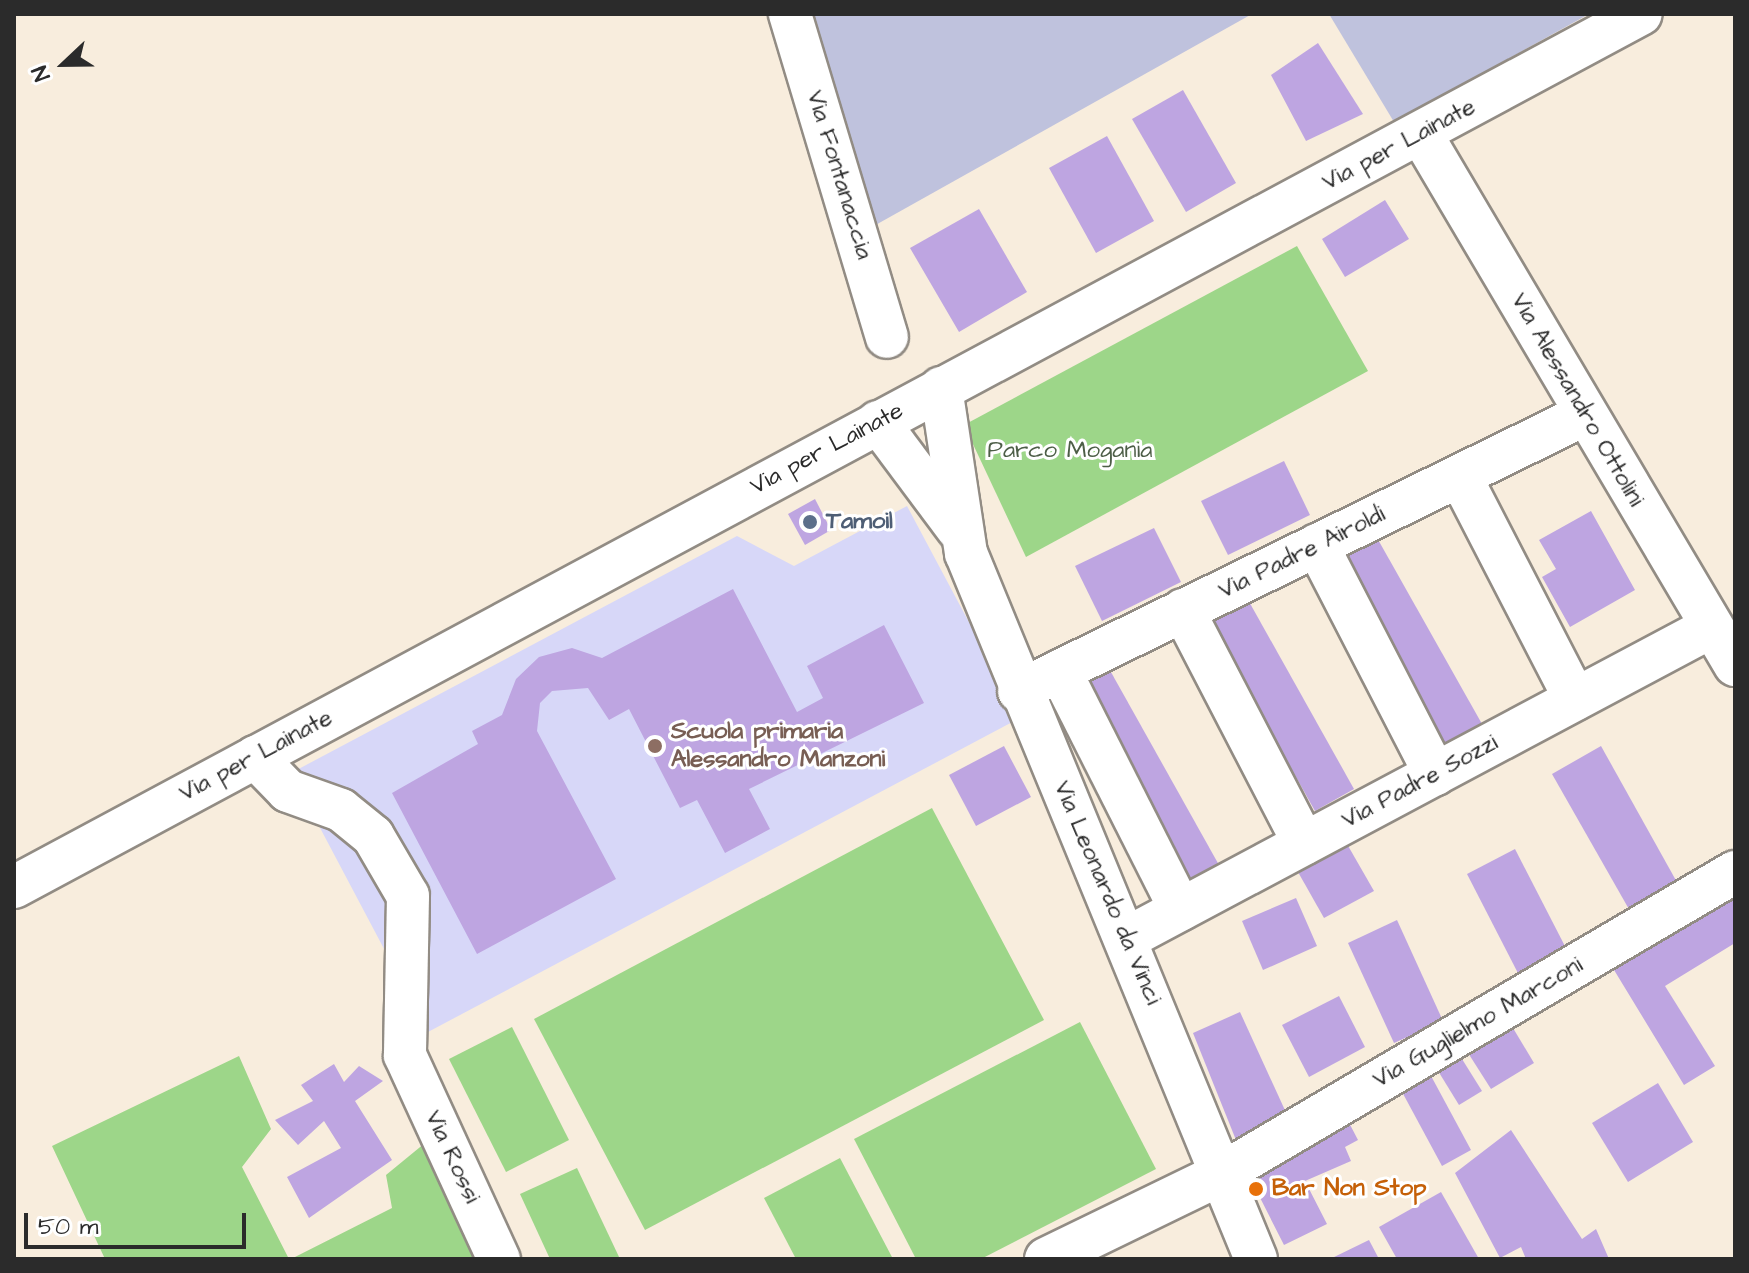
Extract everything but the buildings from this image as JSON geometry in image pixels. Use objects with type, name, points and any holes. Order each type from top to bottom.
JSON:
[{"type":"street","name":"Via Fontanaccia","points":[[790,14],[887,337]]},
{"type":"street","name":"Via per Lainate","points":[[14,887],[1641,14]]},
{"type":"street","name":"Via Alessandro Ottolini","points":[[1421,134],[1584,415],[1735,665]]},
{"type":"street","points":[[941,388],[957,528]]},
{"type":"street","name":"Via Padre Airoldi","points":[[1019,691],[1584,415]]},
{"type":"street","points":[[878,422],[957,528]]},
{"type":"street","points":[[1460,476],[1575,699]]},
{"type":"street","name":"Via Leonardo da Vinci","points":[[957,528],[1019,691],[1129,937],[1256,1259]]},
{"type":"street","points":[[1317,545],[1435,774]]},
{"type":"street","points":[[1183,610],[1304,843]]},
{"type":"street","name":"Via Padre Sozzi","points":[[1129,937],[1711,627]]},
{"type":"street","points":[[1060,671],[1180,909]]},
{"type":"street","name":"Via Rossi","points":[[255,757],[288,791],[341,810],[373,836],[408,896],[405,1055],[499,1259]]},
{"type":"street","name":"Via Guglielmo Marconi","points":[[1046,1259],[1221,1174],[1735,872]]},
{"type":"shaded area","points":[[807,14],[1252,14],[872,227]]},
{"type":"shaded area","points":[[1329,14],[1589,14],[1394,122]]},
{"type":"shaded area","name":"Scuola primaria Alessandro Manzoni","points":[[907,506],[1020,718],[428,1032],[291,773],[737,536],[794,566]]},
{"type":"green space","name":"Parco Mogania","points":[[1297,246],[1368,371],[1026,557],[964,425]]},
{"type":"green space","points":[[932,808],[1044,1020],[645,1230],[534,1019]]},
{"type":"green space","points":[[1080,1022],[1156,1169],[981,1259],[916,1259],[854,1139]]},
{"type":"green space","points":[[512,1027],[569,1140],[506,1172],[449,1059]]},
{"type":"green space","points":[[239,1056],[271,1129],[242,1167],[289,1259],[105,1259],[52,1146]]},
{"type":"green space","points":[[425,1143],[482,1259],[291,1259],[392,1208],[386,1175]]},
{"type":"green space","points":[[840,1158],[893,1259],[796,1259],[764,1198]]},
{"type":"green space","points":[[577,1168],[620,1259],[550,1259],[520,1194]]},
{"type":"place","name":"Tamoil","points":[[810,522]]},
{"type":"place","name":"Scuola primaria Alessandro Manzoni","points":[[655,746]]},
{"type":"place","name":"Bar Non Stop","points":[[1256,1189]]}]
